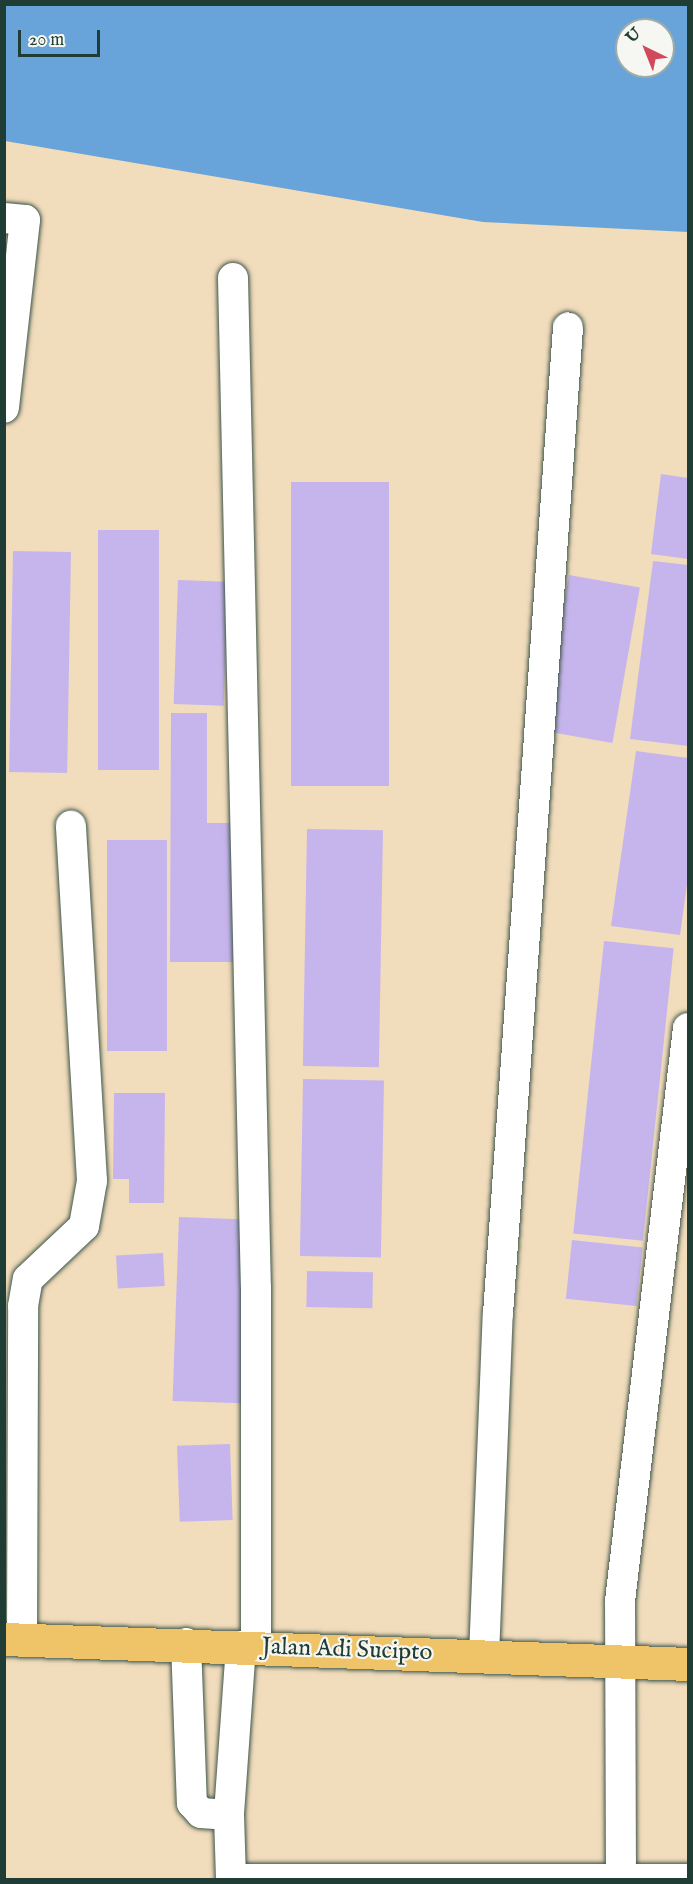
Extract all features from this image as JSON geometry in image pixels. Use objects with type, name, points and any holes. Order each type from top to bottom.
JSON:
[{"type":"main road","name":"Jalan Adi Sucipto","points":[[13,1640],[186,1643],[688,1664]]},
{"type":"street","points":[[4,408],[15,219]]},
{"type":"street","points":[[231,1879],[229,1815],[248,1646],[256,1288],[233,278]]},
{"type":"street","points":[[484,1656],[514,1065],[568,327]]},
{"type":"street","points":[[13,1640],[23,1306],[28,1279],[84,1226],[92,1181],[71,826]]},
{"type":"street","points":[[621,1878],[624,1661],[620,1601],[626,1533],[688,1028]]},
{"type":"street","points":[[186,1643],[192,1803],[201,1813],[229,1815]]},
{"type":"street","points":[[223,1880],[688,1879]]},
{"type":"water","points":[[4,5],[688,5],[688,232],[483,222],[5,141]]},
{"type":"building","points":[[661,474],[688,478],[688,559],[651,554]]},
{"type":"building","points":[[291,482],[389,482],[389,786],[291,786]]},
{"type":"building","points":[[98,530],[159,530],[159,770],[98,770]]},
{"type":"building","points":[[13,551],[71,552],[67,773],[9,772]]},
{"type":"building","points":[[653,561],[688,565],[688,746],[630,739]]},
{"type":"building","points":[[569,575],[640,588],[612,743],[542,731]]},
{"type":"building","points":[[178,580],[228,582],[224,706],[174,704]]},
{"type":"building","points":[[171,713],[207,713],[207,823],[236,823],[235,962],[170,962]]},
{"type":"building","points":[[636,751],[688,758],[688,877],[680,935],[611,926]]},
{"type":"building","points":[[307,829],[383,830],[379,1067],[303,1066]]},
{"type":"building","points":[[107,840],[167,840],[167,1051],[107,1051]]},
{"type":"building","points":[[604,941],[674,948],[643,1241],[573,1233]]},
{"type":"building","points":[[303,1079],[384,1080],[381,1257],[300,1256]]},
{"type":"building","points":[[114,1093],[165,1093],[164,1203],[129,1203],[129,1179],[113,1179]]},
{"type":"building","points":[[179,1217],[248,1219],[242,1403],[173,1401]]},
{"type":"building","points":[[572,1240],[643,1247],[636,1306],[566,1299]]},
{"type":"building","points":[[163,1253],[165,1286],[118,1288],[116,1255]]},
{"type":"building","points":[[307,1271],[373,1272],[372,1308],[306,1307]]},
{"type":"building","points":[[230,1444],[233,1520],[180,1522],[177,1446]]}]
